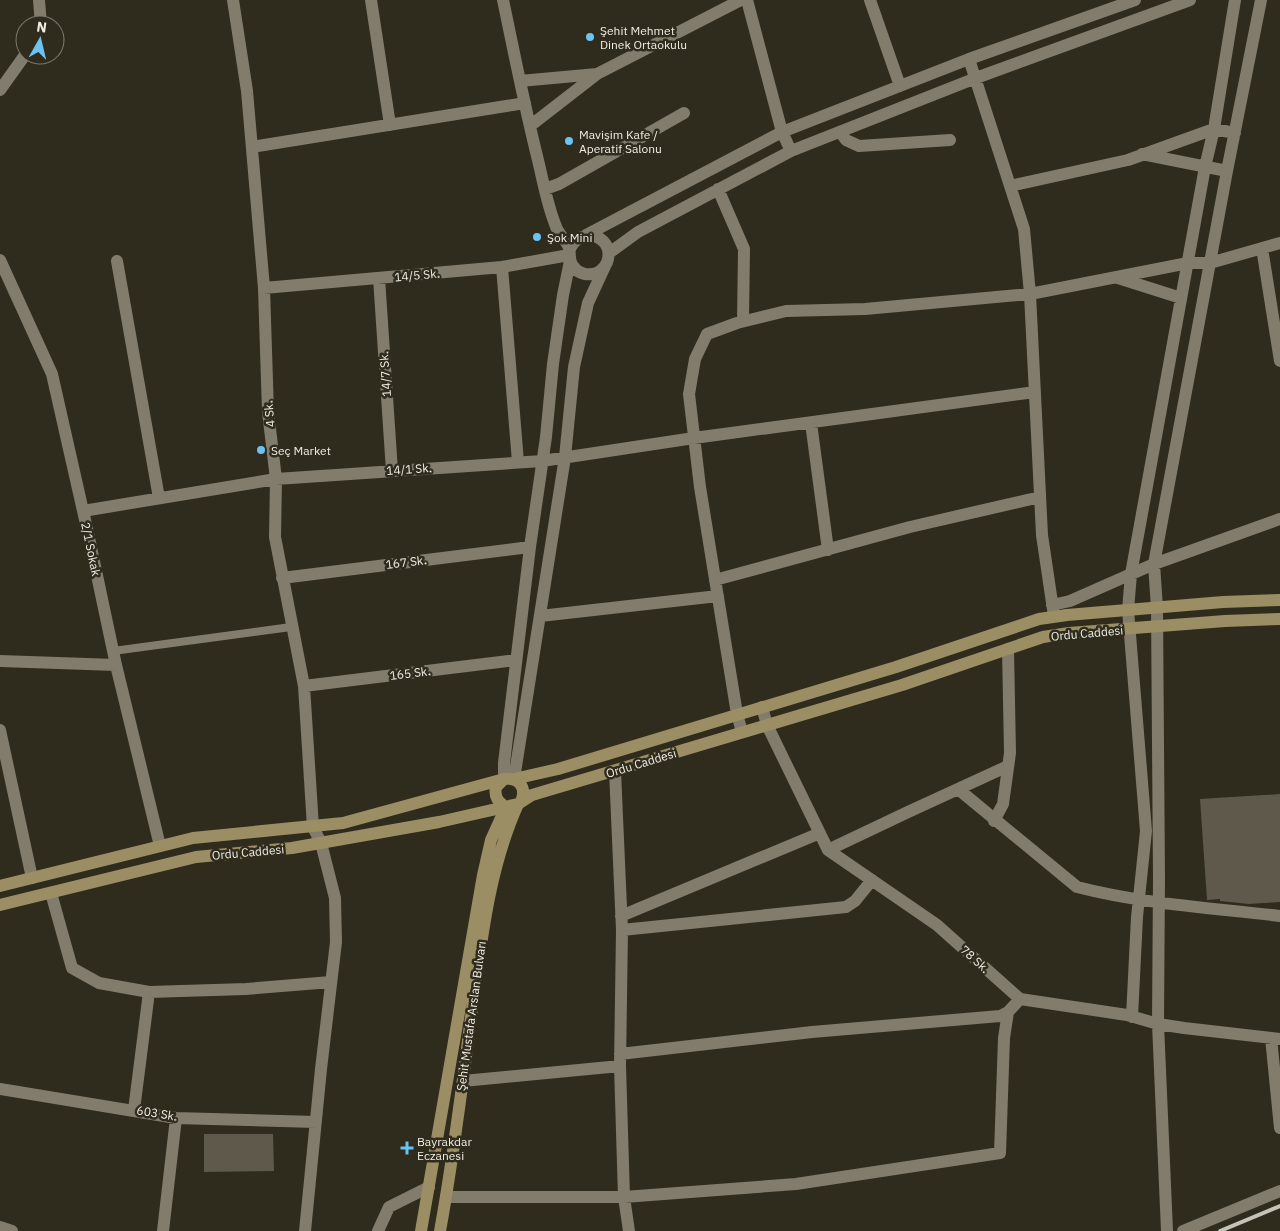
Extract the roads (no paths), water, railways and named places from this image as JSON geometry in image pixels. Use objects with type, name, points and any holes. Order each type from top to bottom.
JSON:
[{"type":"main road","name":"Ordu Caddesi","points":[[0,886],[193,838],[343,823],[509,779],[558,769],[896,667],[1039,619],[1053,611],[1128,610],[1223,602],[1280,600]]},
{"type":"main road","name":"Ordu Caddesi","points":[[0,905],[196,857],[292,848],[439,822],[515,803],[532,795],[902,685],[1043,637],[1224,621],[1280,619]]},
{"type":"main road","points":[[509,779],[518,781],[523,789],[515,803],[500,803],[495,792],[499,783],[509,779]]},
{"type":"main road","name":"Şehit Mustafa Arslan Bulvarı","points":[[440,1231],[485,917],[515,803]]},
{"type":"main road","name":"Şehit Mustafa Arslan Bulvarı","points":[[422,1231],[483,875],[492,840],[515,803]]},
{"type":"main road","points":[[160,846],[164,864]]},
{"type":"main road","points":[[46,874],[51,892]]},
{"type":"main road","points":[[32,878],[37,896]]},
{"type":"street","points":[[39,0],[40,15]]},
{"type":"street","name":"4 Sk.","points":[[233,0],[247,91],[264,288],[268,412],[276,479],[275,537],[304,686],[313,827]]},
{"type":"street","points":[[372,0],[390,125]]},
{"type":"street","points":[[503,0],[530,126],[557,230],[573,267],[584,274],[597,273],[608,258],[638,232],[790,151],[976,78],[1190,0]]},
{"type":"street","points":[[530,126],[598,74],[741,0]]},
{"type":"street","points":[[747,0],[782,132],[790,151]]},
{"type":"street","points":[[870,0],[900,86]]},
{"type":"street","points":[[509,779],[504,763],[530,547],[569,255],[576,240],[626,216],[782,132],[969,59],[1135,0]]},
{"type":"street","points":[[1132,1017],[1139,899],[1146,831],[1128,610],[1131,574],[1205,167],[1214,129],[1235,0]]},
{"type":"street","points":[[1167,1231],[1158,1024],[1157,608],[1154,564],[1227,171],[1261,0]]},
{"type":"street","points":[[969,59],[1024,229],[1030,294],[1042,535],[1053,611],[1070,601],[1154,564],[1280,519]]},
{"type":"street","points":[[0,90],[18,65]]},
{"type":"street","points":[[520,81],[598,74]]},
{"type":"street","points":[[252,147],[525,103]]},
{"type":"street","points":[[545,189],[559,184],[684,113]]},
{"type":"street","points":[[1010,186],[1128,160],[1214,129],[1235,133]]},
{"type":"street","points":[[840,132],[850,143],[859,146],[950,140]]},
{"type":"street","points":[[1142,154],[1227,171]]},
{"type":"street","points":[[718,189],[744,249],[744,321]]},
{"type":"street","points":[[509,779],[540,616],[565,457],[574,368],[588,303],[608,258],[604,241],[598,237],[586,235]]},
{"type":"street","points":[[742,732],[737,714],[715,580],[689,394],[695,359],[708,334],[744,321],[786,311],[865,309],[1030,294],[1188,263],[1210,262],[1280,243]]},
{"type":"street","points":[[1262,248],[1280,361]]},
{"type":"street","name":"14/5 Sk.","points":[[264,288],[502,267],[569,255]]},
{"type":"street","name":"2/1 Sokak","points":[[0,260],[52,374],[116,665],[160,846]]},
{"type":"street","points":[[117,261],[159,498]]},
{"type":"street","points":[[502,267],[518,462]]},
{"type":"street","points":[[1116,277],[1181,298]]},
{"type":"street","name":"14/7 Sk.","points":[[379,278],[392,471]]},
{"type":"street","name":"14/1 Sk.","points":[[83,511],[276,479],[542,461],[694,438],[1035,392]]},
{"type":"street","points":[[811,423],[828,550]]},
{"type":"street","points":[[715,580],[910,527],[1040,497]]},
{"type":"street","name":"167 Sk.","points":[[282,578],[530,547]]},
{"type":"street","points":[[540,616],[718,596]]},
{"type":"street","points":[[994,821],[1003,804],[1010,753],[1008,649]]},
{"type":"street","name":"165 Sk.","points":[[304,686],[516,660]]},
{"type":"street","points":[[0,661],[116,665]]},
{"type":"street","points":[[762,707],[768,725],[828,850],[1008,766]]},
{"type":"street","points":[[1,738],[32,878]]},
{"type":"street","points":[[615,771],[622,930],[620,1060],[624,1197],[629,1231]]},
{"type":"street","points":[[958,789],[994,821],[1077,887],[1100,893],[1159,902],[1280,916]]},
{"type":"street","points":[[305,1231],[336,942],[335,898],[321,843],[313,827]]},
{"type":"street","points":[[621,916],[820,833]]},
{"type":"street","name":"78 Sk.","points":[[828,850],[938,925],[1020,999]]},
{"type":"street","points":[[622,930],[846,908],[855,901],[872,880]]},
{"type":"street","points":[[51,892],[72,968],[99,983],[150,992],[246,989],[331,982]]},
{"type":"street","points":[[134,1110],[150,992]]},
{"type":"street","points":[[463,1081],[812,1032],[1000,1016],[1008,1012],[1020,999],[1132,1017],[1158,1024],[1275,1039],[1280,1128]]},
{"type":"street","points":[[446,1197],[624,1197],[796,1184],[1000,1153],[1004,1038],[1008,1012]]},
{"type":"street","name":"603 Sk.","points":[[0,1088],[176,1118],[316,1122]]},
{"type":"street","points":[[163,1231],[176,1118]]},
{"type":"street","points":[[378,1231],[389,1208],[429,1187]]},
{"type":"street","points":[[1183,1231],[1280,1190]]},
{"type":"street","points":[[0,1227],[12,1231]]},
{"type":"lane","points":[[113,651],[291,627]]},
{"type":"railway","points":[[1220,1231],[1280,1206]]},
{"type":"place","name":"Şehit Mehmet Dinek Ortaokulu","points":[[590,37]]},
{"type":"place","name":"Mavişim Kafe / Aperatif Salonu","points":[[569,141]]},
{"type":"place","name":"Şok Mini","points":[[537,237]]},
{"type":"place","name":"Seç Market","points":[[261,450]]},
{"type":"place","name":"Bayrakdar Eczanesi","points":[[407,1148]]}]
